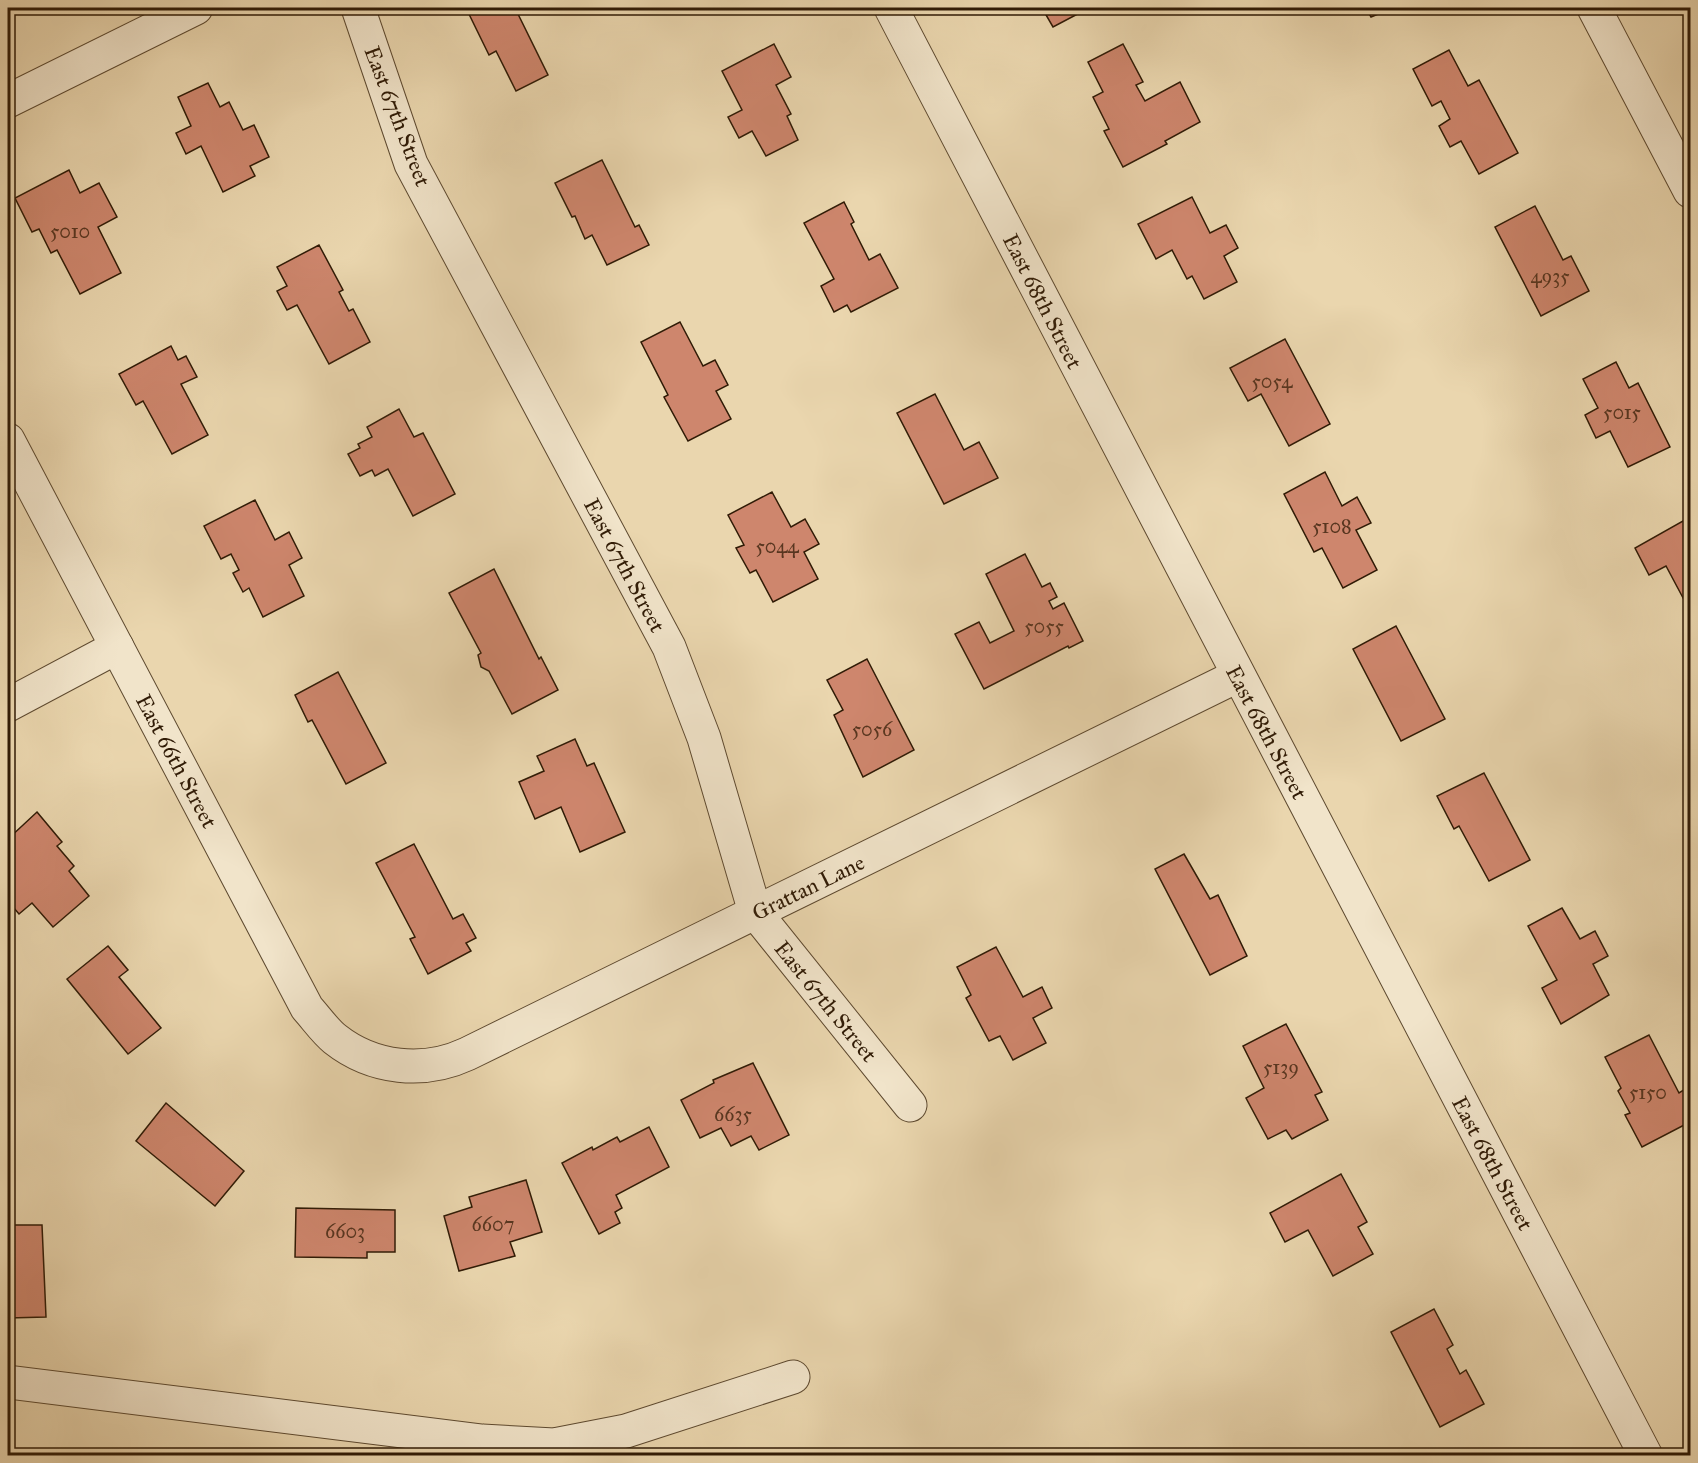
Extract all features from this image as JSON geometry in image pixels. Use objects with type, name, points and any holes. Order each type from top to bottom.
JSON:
[{"type":"street","points":[[8,101],[196,8]]},
{"type":"street","name":"East 67th Street","points":[[358,8],[411,164],[669,647],[704,738],[755,912],[910,1106]]},
{"type":"street","name":"East 68th Street","points":[[891,8],[1646,1455]]},
{"type":"street","points":[[1594,8],[1690,191]]},
{"type":"street","name":"East 66th Street","points":[[8,440],[307,1008],[335,1039],[371,1060]]},
{"type":"street","points":[[8,705],[117,647]]},
{"type":"street","name":"Grattan Lane","points":[[371,1060],[400,1066],[420,1066],[457,1059],[1237,675]]},
{"type":"street","points":[[8,1382],[470,1439],[554,1445],[626,1431],[793,1377]]},
{"type":"building","points":[[466,8],[515,8],[548,75],[516,91],[496,51],[489,55]]},
{"type":"building","points":[[1042,8],[1089,8],[1053,27]]},
{"type":"building","points":[[1366,8],[1393,8],[1371,17]]},
{"type":"building","points":[[774,44],[791,77],[776,85],[791,114],[787,116],[798,140],[766,156],[752,131],[739,138],[728,117],[742,110],[722,71]]},
{"type":"building","points":[[1123,44],[1143,82],[1136,85],[1145,101],[1180,82],[1200,122],[1165,141],[1167,144],[1123,167],[1104,131],[1109,129],[1093,97],[1103,92],[1088,62]]},
{"type":"building","points":[[1449,50],[1468,86],[1479,80],[1518,153],[1479,174],[1461,141],[1450,147],[1439,126],[1450,119],[1441,101],[1432,106],[1413,69]]},
{"type":"building","points":[[208,83],[220,107],[229,102],[243,130],[254,125],[269,157],[250,166],[255,176],[223,192],[201,146],[186,154],[176,133],[191,126],[178,97]]},
{"type":"building","points":[[602,160],[635,227],[639,225],[649,245],[607,265],[592,235],[585,239],[575,216],[572,217],[555,183]]},
{"type":"building","points":[[69,170],[80,193],[99,183],[117,217],[98,227],[121,273],[80,294],[57,250],[51,253],[39,229],[32,232],[15,198]]},
{"type":"building","points":[[1192,197],[1210,233],[1226,225],[1238,248],[1224,256],[1237,282],[1204,299],[1192,276],[1187,279],[1172,250],[1156,259],[1138,224]]},
{"type":"building","points":[[844,202],[854,222],[851,224],[869,260],[880,254],[898,288],[851,312],[847,305],[834,312],[821,286],[834,279],[804,223]]},
{"type":"building","points":[[1535,206],[1563,260],[1571,256],[1589,291],[1541,316],[1495,227]]},
{"type":"building","points":[[319,245],[343,290],[339,292],[349,311],[353,309],[370,342],[329,364],[297,305],[287,310],[277,291],[287,286],[277,267]]},
{"type":"building","points":[[680,322],[703,366],[715,360],[728,385],[716,391],[731,419],[688,441],[664,397],[668,395],[641,342]]},
{"type":"building","points":[[1285,339],[1330,424],[1289,446],[1261,394],[1248,401],[1230,368]]},
{"type":"building","points":[[171,346],[178,360],[186,356],[197,377],[181,384],[208,435],[172,454],[143,401],[136,405],[119,374]]},
{"type":"building","points":[[1616,362],[1629,388],[1638,383],[1670,447],[1628,467],[1610,431],[1596,438],[1585,415],[1598,408],[1583,379]]},
{"type":"building","points":[[935,394],[964,450],[979,442],[998,478],[944,504],[897,413]]},
{"type":"building","points":[[399,409],[414,437],[423,433],[455,494],[413,516],[388,469],[375,476],[372,470],[360,476],[348,454],[360,448],[358,444],[372,437],[367,427]]},
{"type":"building","points":[[1325,472],[1342,506],[1357,497],[1371,523],[1356,530],[1377,570],[1343,588],[1322,548],[1314,552],[1284,494]]},
{"type":"building","points":[[772,492],[791,527],[805,519],[819,544],[804,552],[818,579],[773,602],[756,570],[750,573],[736,548],[744,545],[728,515]]},
{"type":"building","points":[[255,500],[275,540],[289,532],[302,558],[289,565],[304,596],[263,617],[249,588],[243,592],[233,573],[239,570],[231,554],[221,559],[204,526]]},
{"type":"building","points":[[1690,517],[1690,611],[1666,566],[1649,575],[1635,548]]},
{"type":"building","points":[[1025,554],[1042,587],[1050,583],[1057,597],[1049,601],[1053,609],[1064,603],[1083,641],[1069,648],[1068,646],[984,689],[955,634],[979,622],[990,643],[1014,631],[986,574]]},
{"type":"building","points":[[494,569],[539,659],[541,657],[558,690],[512,714],[489,671],[481,667],[478,655],[481,653],[449,593]]},
{"type":"building","points":[[1396,626],[1445,719],[1401,741],[1353,649]]},
{"type":"building","points":[[867,659],[914,750],[863,777],[834,715],[843,710],[827,680]]},
{"type":"building","points":[[338,672],[386,763],[346,784],[312,720],[308,722],[295,695]]},
{"type":"building","points":[[575,739],[587,766],[594,763],[625,832],[580,852],[561,807],[535,819],[519,782],[544,771],[537,756]]},
{"type":"building","points":[[1484,773],[1530,860],[1489,881],[1459,826],[1454,829],[1437,796]]},
{"type":"building","points":[[37,812],[62,842],[57,846],[74,866],[69,871],[89,896],[53,927],[32,903],[19,914],[8,901],[8,839]]},
{"type":"building","points":[[414,844],[453,919],[463,914],[476,938],[466,943],[471,951],[428,974],[410,939],[415,937],[376,863]]},
{"type":"building","points":[[1184,854],[1210,899],[1218,895],[1247,956],[1210,975],[1155,869]]},
{"type":"building","points":[[1562,908],[1580,939],[1595,931],[1608,956],[1593,964],[1609,995],[1561,1024],[1542,988],[1557,980],[1528,926]]},
{"type":"building","points":[[108,946],[128,970],[119,977],[161,1028],[128,1054],[67,979]]},
{"type":"building","points":[[996,947],[1023,997],[1042,987],[1052,1008],[1033,1018],[1046,1043],[1013,1060],[1000,1036],[989,1041],[966,998],[971,995],[957,967]]},
{"type":"building","points":[[1286,1024],[1322,1092],[1315,1095],[1328,1120],[1292,1139],[1286,1130],[1268,1139],[1246,1098],[1264,1088],[1243,1046]]},
{"type":"building","points":[[1649,1035],[1679,1093],[1690,1086],[1690,1122],[1642,1147],[1625,1115],[1630,1113],[1618,1091],[1621,1088],[1605,1057]]},
{"type":"building","points":[[753,1063],[789,1135],[759,1150],[751,1136],[731,1146],[721,1128],[700,1138],[681,1100],[714,1083],[713,1080]]},
{"type":"building","points":[[166,1103],[244,1171],[215,1206],[136,1141]]},
{"type":"building","points":[[649,1127],[669,1167],[616,1195],[622,1208],[615,1212],[620,1223],[599,1234],[562,1163],[592,1147],[593,1150],[617,1137],[620,1142]]},
{"type":"building","points":[[1341,1174],[1367,1222],[1358,1227],[1373,1254],[1333,1276],[1308,1230],[1285,1242],[1270,1213]]},
{"type":"building","points":[[526,1180],[542,1232],[510,1242],[515,1256],[459,1271],[444,1216],[472,1207],[469,1197]]},
{"type":"building","points":[[296,1208],[395,1210],[395,1252],[367,1252],[367,1258],[295,1257]]},
{"type":"building","points":[[8,1225],[42,1225],[46,1317],[8,1318]]},
{"type":"building","points":[[1434,1309],[1453,1345],[1447,1349],[1460,1374],[1466,1370],[1484,1404],[1440,1427],[1391,1332]]}]
